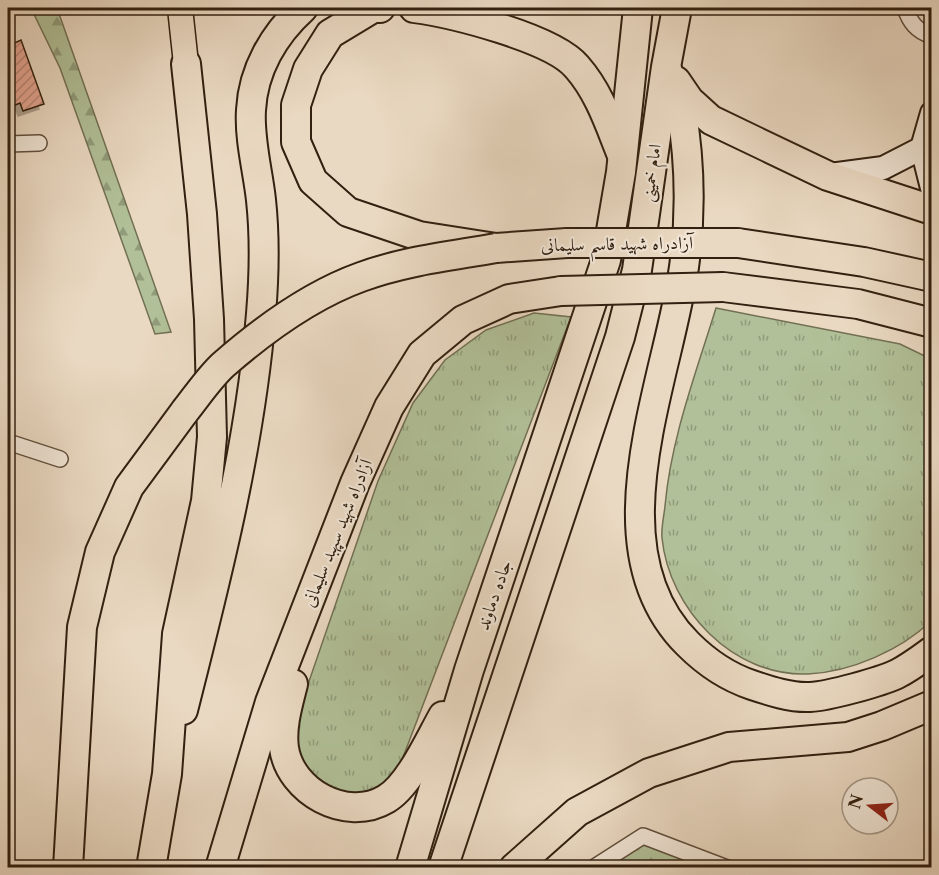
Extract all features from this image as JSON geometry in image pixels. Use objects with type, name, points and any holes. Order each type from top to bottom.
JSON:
[{"type":"highway","points":[[151,867],[167,774],[226,536],[245,434],[261,313],[261,204],[251,110],[261,65],[282,27],[303,8]]},
{"type":"highway","points":[[380,8],[373,8],[330,34],[308,69],[296,105],[296,142],[313,181],[348,212],[385,227],[419,236],[496,248]]},
{"type":"highway","points":[[414,8],[454,16],[548,45],[567,58],[576,65],[597,94],[623,158]]},
{"type":"highway","name":"امام خمینی","points":[[586,325],[606,260],[623,158],[638,8]]},
{"type":"highway","name":"امام خمینی","points":[[620,337],[637,270],[666,67],[677,8]]},
{"type":"highway","points":[[167,774],[175,644],[206,501],[212,437],[205,261],[186,64]]},
{"type":"highway","points":[[666,67],[689,99],[711,120],[828,176],[932,210]]},
{"type":"highway","points":[[666,67],[681,106],[689,181],[684,267],[643,460],[640,539],[652,590],[673,630],[699,655],[736,680],[772,692],[809,697],[849,688],[897,674],[932,651]]},
{"type":"highway","name":"آزادراه شهید قاسم سلیمانی","points":[[496,248],[567,243],[738,243],[864,262],[932,277]]},
{"type":"highway","points":[[68,867],[82,627],[100,552],[129,486],[185,411],[222,367],[275,324],[321,295],[361,277],[398,265],[496,248]]},
{"type":"highway","name":"آزادراه شهید سپهبد سلیمانی","points":[[220,867],[270,702],[355,483],[390,407],[422,354],[463,320],[509,299],[561,291],[723,287],[858,304]]},
{"type":"highway","points":[[858,304],[932,322]]},
{"type":"highway","points":[[858,304],[932,335]]},
{"type":"highway","name":"جاده دماوند","points":[[411,867],[469,670],[586,325]]},
{"type":"highway","name":"جاده دماوند","points":[[443,867],[620,337]]},
{"type":"highway","points":[[355,483],[293,684],[285,721],[284,748],[293,773],[311,793],[335,805],[361,807],[387,799],[415,768],[469,670]]},
{"type":"highway","points":[[514,867],[577,812],[649,773],[729,747],[848,736],[882,726],[932,705]]},
{"type":"main road","points":[[180,8],[186,64]]},
{"type":"street","points":[[905,8],[911,22],[921,33],[932,36]]},
{"type":"street","points":[[932,113],[927,153],[932,188]]},
{"type":"street","points":[[8,144],[39,143]]},
{"type":"street","points":[[828,176],[883,168],[927,153]]},
{"type":"street","points":[[8,442],[60,459]]},
{"type":"street","points":[[593,867],[643,836],[727,867]]},
{"type":"green space","points":[[31,8],[57,8],[171,332],[155,334],[60,68]]},
{"type":"green space","points":[[716,308],[900,344],[931,359],[931,621],[919,632],[874,658],[841,669],[808,674],[780,672],[755,664],[731,651],[710,634],[691,613],[677,590],[667,564],[662,538],[668,481],[678,431]]},
{"type":"green space","points":[[534,313],[571,317],[397,773],[366,792],[346,794],[335,791],[325,786],[300,762],[295,722],[378,481],[413,403],[445,360],[486,330]]},
{"type":"green space","points":[[643,836],[722,868],[606,868]]},
{"type":"building","points":[[21,40],[44,104],[23,111],[20,103],[8,108],[8,46]]}]
